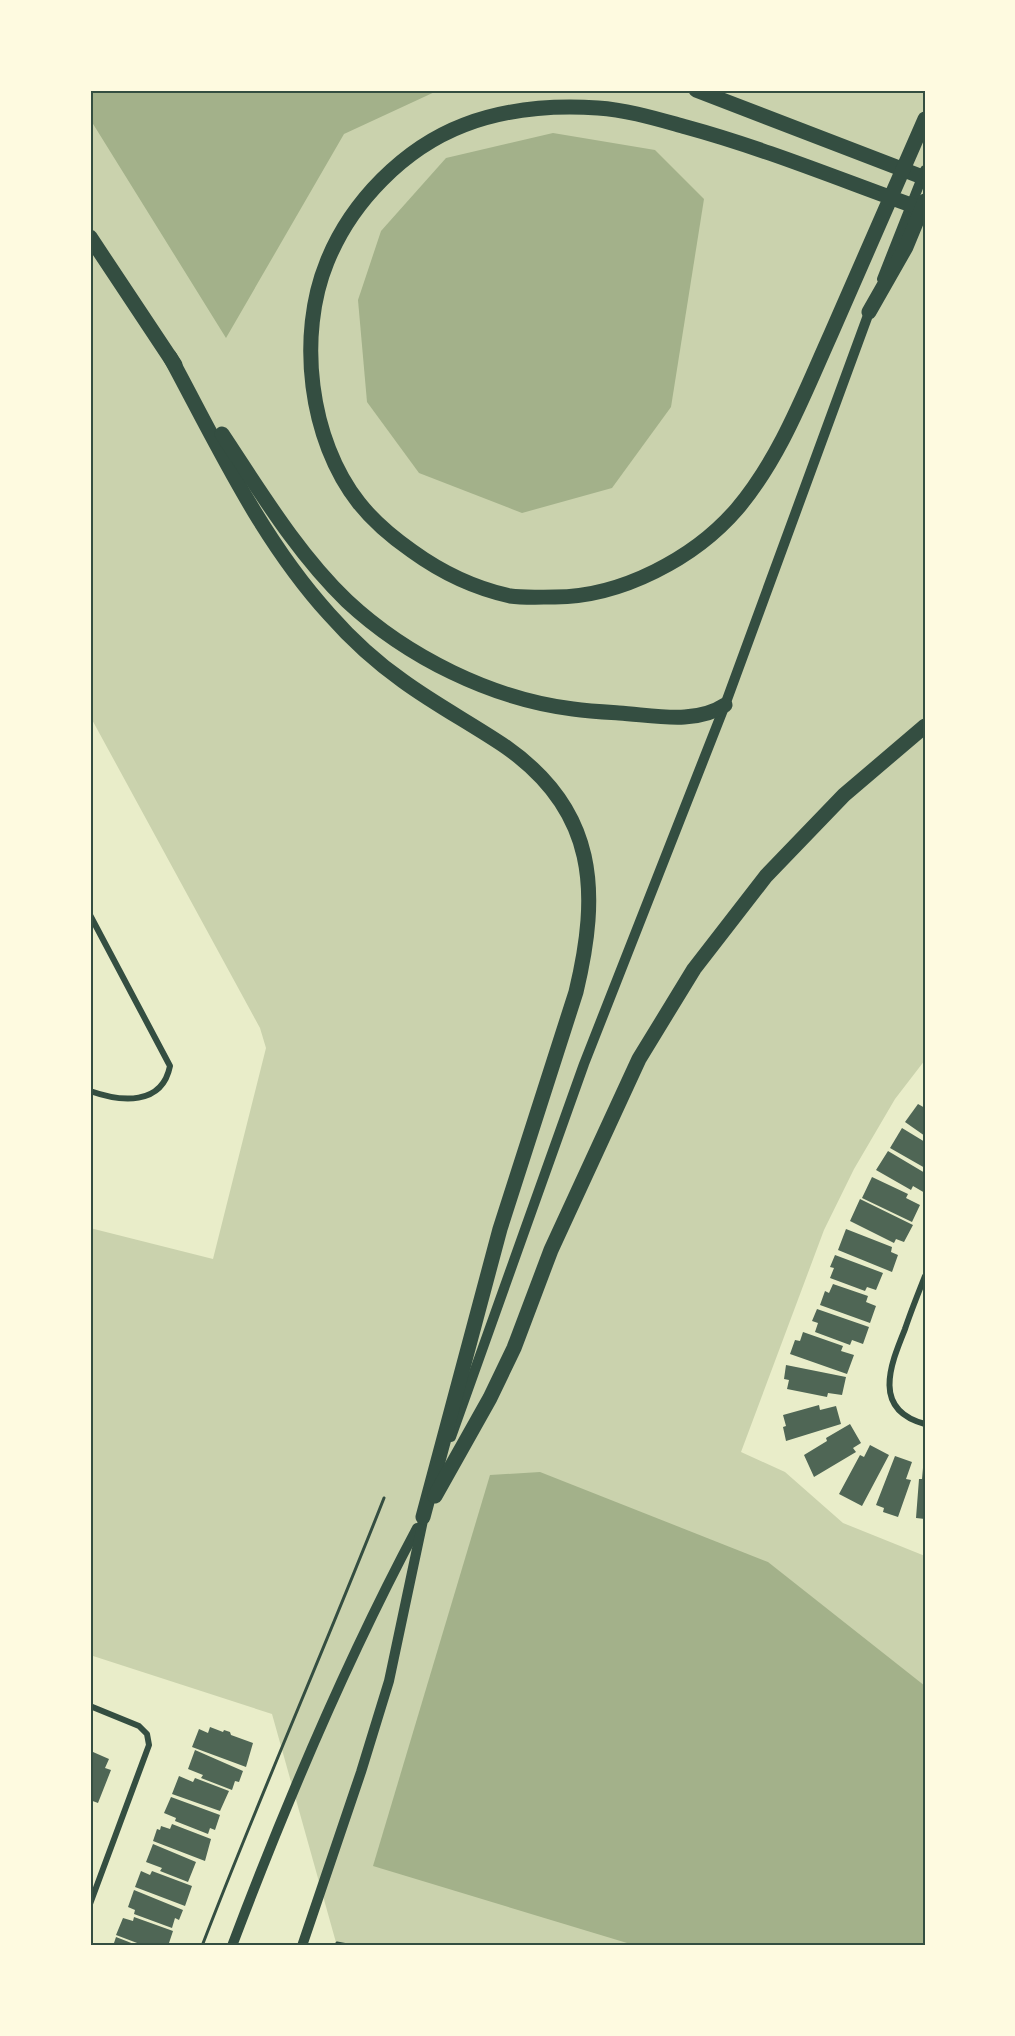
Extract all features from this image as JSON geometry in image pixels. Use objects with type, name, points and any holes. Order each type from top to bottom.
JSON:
[{"type":"highway","points":[[696,90],[925,178]]},
{"type":"highway","points":[[925,119],[872,240],[790,426],[736,511],[702,541],[668,565],[625,584],[602,591],[566,597],[513,596],[462,581],[424,560],[387,533],[357,500],[333,459],[316,413],[311,363],[314,313],[326,264],[348,219],[380,181],[419,149],[462,126],[508,113],[554,108],[601,108],[624,112],[719,136],[925,210]]},
{"type":"highway","points":[[869,312],[925,201]]},
{"type":"highway","points":[[90,237],[284,527],[346,599],[377,627],[408,648],[461,676],[514,696],[572,709],[682,717],[714,712],[725,705]]},
{"type":"highway","points":[[170,357],[256,514],[302,583],[352,638],[378,662],[403,681],[506,747],[547,782],[570,816],[578,832],[586,859],[589,886],[584,960],[576,992],[500,1229],[423,1517]]},
{"type":"highway","points":[[423,1517],[490,1398],[514,1347],[551,1250],[639,1059],[694,969],[766,876],[844,795],[925,726]]},
{"type":"main road","points":[[901,245],[925,170]]},
{"type":"main road","points":[[302,1946],[389,1681],[423,1517],[584,1064],[725,705],[869,312]]},
{"type":"main road","points":[[234,1943],[316,1734],[377,1603],[423,1517]]},
{"type":"street","points":[[90,915],[170,1066],[168,1076],[161,1087],[150,1095],[130,1099],[90,1092]]},
{"type":"street","points":[[925,1276],[894,1358],[889,1378],[890,1394],[899,1410],[911,1420],[925,1424]]},
{"type":"street","points":[[90,1706],[139,1726],[147,1734],[149,1745],[90,1904]]},
{"type":"path","points":[[202,1946],[233,1864],[334,1624],[384,1498]]},
{"type":"path","points":[[336,1946],[337,1943],[353,1946]]},
{"type":"shaded area","points":[[90,90],[925,90],[925,1060],[895,1099],[854,1169],[824,1230],[741,1452],[785,1472],[843,1523],[925,1556],[925,1946],[337,1946],[272,1714],[90,1655],[90,1228],[213,1259],[266,1048],[260,1028],[90,716]]},
{"type":"shaded area","points":[[90,90],[439,90],[344,134],[226,338],[90,119]]},
{"type":"shaded area","points":[[553,133],[655,150],[704,199],[671,407],[612,488],[522,513],[419,473],[367,402],[358,300],[381,231],[446,158]]},
{"type":"shaded area","points":[[540,1472],[768,1562],[925,1686],[925,1946],[637,1946],[373,1866],[490,1475]]},
{"type":"building","points":[[918,1104],[925,1108],[925,1136],[905,1122]]},
{"type":"building","points":[[902,1128],[925,1142],[925,1168],[890,1148]]},
{"type":"building","points":[[888,1151],[925,1173],[925,1193],[913,1186],[911,1190],[876,1170]]},
{"type":"building","points":[[872,1177],[908,1194],[906,1198],[920,1205],[912,1222],[862,1198]]},
{"type":"building","points":[[860,1199],[913,1225],[904,1242],[896,1239],[894,1243],[850,1221]]},
{"type":"building","points":[[846,1229],[892,1247],[891,1252],[898,1255],[892,1272],[838,1250]]},
{"type":"building","points":[[835,1255],[883,1273],[876,1290],[867,1287],[865,1291],[830,1278],[834,1268],[830,1267]]},
{"type":"building","points":[[833,1284],[868,1296],[866,1302],[876,1306],[870,1323],[820,1305],[825,1291],[829,1293]]},
{"type":"building","points":[[817,1309],[869,1327],[863,1344],[852,1340],[850,1345],[815,1332],[818,1323],[812,1321]]},
{"type":"building","points":[[803,1332],[843,1346],[841,1351],[854,1355],[847,1374],[790,1354],[795,1340],[800,1341]]},
{"type":"building","points":[[786,1365],[846,1377],[842,1395],[828,1393],[827,1397],[787,1389],[789,1380],[784,1379]]},
{"type":"building","points":[[819,1405],[820,1410],[836,1406],[841,1424],[786,1441],[783,1415]]},
{"type":"building","points":[[850,1424],[861,1443],[853,1448],[856,1452],[814,1477],[804,1455],[827,1441],[826,1438]]},
{"type":"building","points":[[870,1445],[889,1455],[862,1506],[839,1494],[860,1455],[864,1457]]},
{"type":"building","points":[[895,1456],[912,1462],[906,1479],[911,1480],[898,1517],[883,1512],[884,1508],[876,1505]]},
{"type":"building","points":[[923,1468],[925,1469],[925,1519],[916,1518],[919,1479],[922,1479]]},
{"type":"building","points":[[210,1727],[230,1732],[231,1735],[253,1743],[246,1767],[192,1747],[199,1729],[208,1733]]},
{"type":"building","points":[[195,1750],[243,1771],[239,1782],[235,1781],[232,1790],[201,1778],[203,1775],[188,1769]]},
{"type":"building","points":[[93,1752],[109,1759],[105,1768],[111,1770],[98,1803],[90,1800],[90,1760]]},
{"type":"building","points":[[179,1776],[193,1782],[195,1778],[229,1791],[220,1811],[172,1794]]},
{"type":"building","points":[[171,1797],[220,1815],[215,1830],[210,1828],[208,1834],[175,1821],[176,1818],[164,1813]]},
{"type":"building","points":[[172,1824],[211,1839],[205,1861],[153,1841],[157,1829],[160,1830],[161,1826],[170,1829]]},
{"type":"building","points":[[153,1844],[196,1862],[188,1882],[160,1871],[162,1868],[146,1862]]},
{"type":"building","points":[[141,1871],[150,1875],[152,1871],[192,1886],[185,1906],[135,1887]]},
{"type":"building","points":[[134,1890],[183,1910],[179,1920],[175,1918],[172,1928],[134,1914],[135,1910],[128,1907]]},
{"type":"building","points":[[134,1917],[173,1931],[168,1946],[145,1946],[116,1935],[123,1918],[133,1921]]},
{"type":"building","points":[[116,1937],[139,1946],[113,1946]]}]
